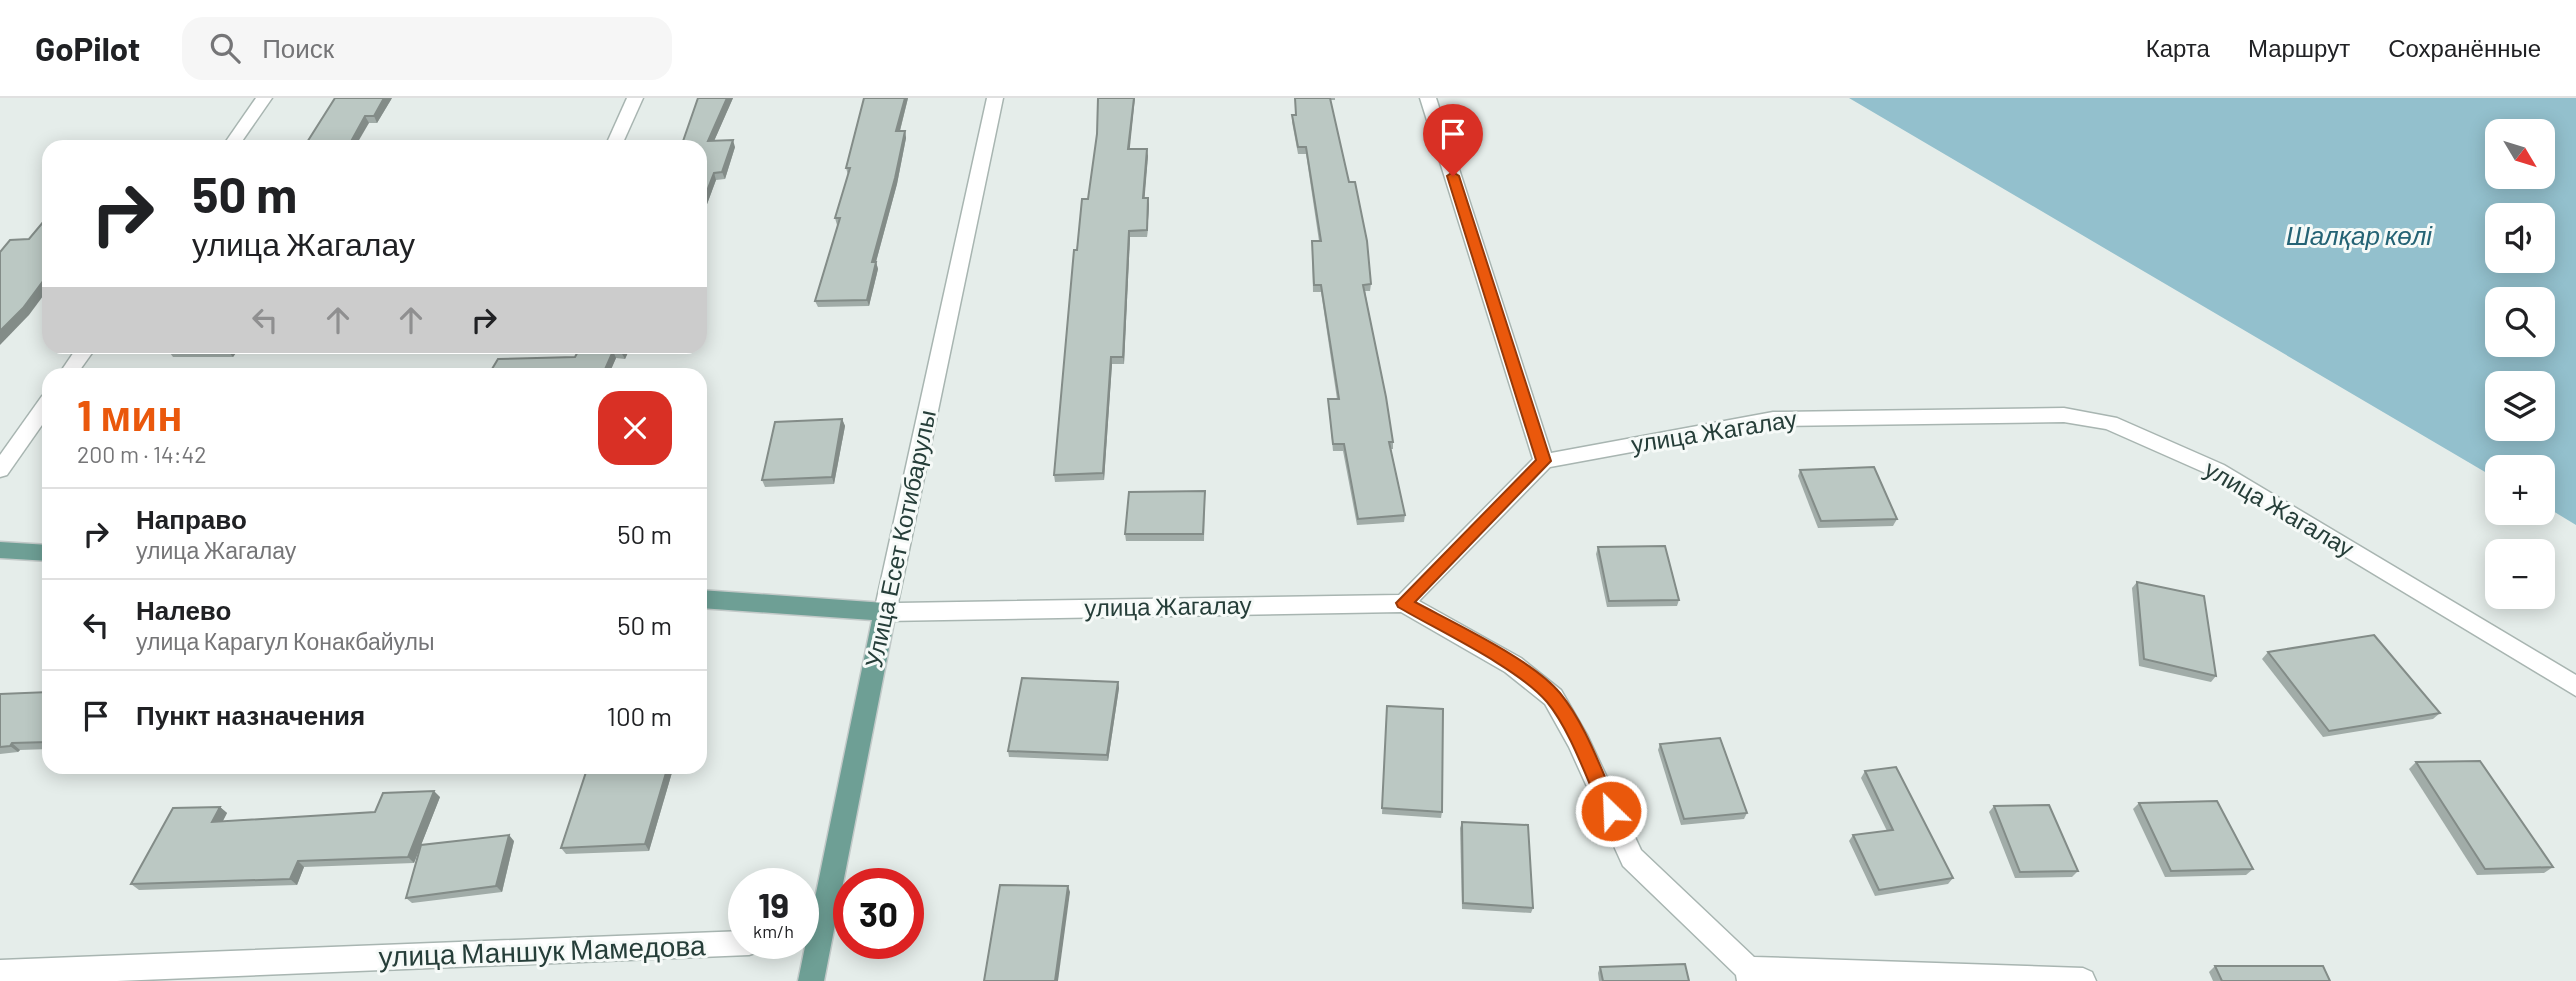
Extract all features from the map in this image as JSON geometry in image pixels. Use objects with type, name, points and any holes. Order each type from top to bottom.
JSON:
[{"type":"main road","points":[[0,550],[42,553]]},
{"type":"main road","points":[[707,599],[885,612]]},
{"type":"main road","name":"Улица Есет Котибарулы","points":[[819,902],[885,612]]},
{"type":"main road","name":"Улица Есет Котибарулы","points":[[810,959],[811,981]]},
{"type":"street","points":[[235,140],[264,98]]},
{"type":"street","points":[[616,140],[635,98]]},
{"type":"street","name":"Улица Есет Котибарулы","points":[[885,612],[995,98]]},
{"type":"street","points":[[1428,98],[1544,461],[1404,603],[1513,665],[1553,697],[1579,742],[1632,858],[1749,975],[2083,981]]},
{"type":"street","points":[[0,470],[42,411]]},
{"type":"street","name":"улица Жагалау","points":[[1544,461],[1773,419],[2064,415],[2110,423],[2217,470],[2576,687]]},
{"type":"street","name":"улица Жагалау","points":[[885,612],[1404,603]]},
{"type":"street","name":"улица Маншук Мамедова","points":[[0,973],[102,975],[728,944]]},
{"type":"water","name":"Шалқар көлі","points":[[1849,98],[2576,98],[2576,525],[2555,512],[2555,455],[2485,455],[2485,472]]},
{"type":"building","points":[[335,98],[384,98],[374,116],[365,116],[352,140],[308,140]]},
{"type":"building","points":[[698,98],[727,98],[708,141],[733,140],[722,172],[714,173],[707,191],[707,140],[683,140]]},
{"type":"building","points":[[864,98],[905,98],[896,131],[905,131],[872,262],[876,262],[867,300],[815,301],[840,218],[835,218],[850,168],[846,168]]},
{"type":"building","points":[[1098,98],[1134,98],[1128,149],[1147,149],[1143,198],[1148,198],[1147,230],[1129,231],[1123,357],[1111,357],[1103,473],[1054,475],[1074,250],[1077,250],[1082,199],[1088,199],[1097,134]]},
{"type":"building","points":[[1295,98],[1330,98],[1349,182],[1355,182],[1367,241],[1371,284],[1363,285],[1386,397],[1393,442],[1389,442],[1405,515],[1358,519],[1344,444],[1333,444],[1328,399],[1339,399],[1321,285],[1314,285],[1312,241],[1321,241],[1306,147],[1298,147],[1292,115],[1296,115]]},
{"type":"building","points":[[42,223],[42,282],[23,308],[0,331],[0,252],[10,240],[29,239]]},
{"type":"building","points":[[577,354],[612,354],[606,368],[493,368],[498,359],[575,357]]},
{"type":"building","points":[[842,419],[832,477],[762,480],[775,422]]},
{"type":"building","points":[[1874,467],[1897,519],[1821,521],[1800,470]]},
{"type":"building","points":[[1205,491],[1203,534],[1125,534],[1129,492]]},
{"type":"building","points":[[1665,546],[1679,600],[1609,601],[1598,547]]},
{"type":"building","points":[[2137,582],[2204,596],[2216,676],[2144,659]]},
{"type":"building","points":[[2374,635],[2440,713],[2329,731],[2268,652]]},
{"type":"building","points":[[1022,678],[1118,682],[1107,755],[1008,751]]},
{"type":"building","points":[[42,692],[42,742],[12,743],[10,746],[0,747],[0,694]]},
{"type":"building","points":[[1387,706],[1443,709],[1442,812],[1382,808]]},
{"type":"building","points":[[1720,738],[1747,813],[1684,819],[1660,744]]},
{"type":"building","points":[[2480,761],[2553,867],[2485,869],[2416,762]]},
{"type":"building","points":[[1896,767],[1953,878],[1879,890],[1853,835],[1893,830],[1865,771]]},
{"type":"building","points":[[585,774],[666,774],[645,844],[561,848]]},
{"type":"building","points":[[434,791],[408,857],[298,861],[290,879],[131,884],[173,808],[220,807],[212,822],[375,812],[383,793]]},
{"type":"building","points":[[2217,801],[2253,869],[2171,871],[2139,803]]},
{"type":"building","points":[[2049,805],[2078,871],[2020,872],[1994,806]]},
{"type":"building","points":[[1462,822],[1528,825],[1533,908],[1463,903]]},
{"type":"building","points":[[509,835],[496,886],[406,898],[421,845]]},
{"type":"building","points":[[1000,885],[1068,886],[1055,981],[984,981]]},
{"type":"building","points":[[1685,964],[1689,981],[1603,981],[1600,967]]},
{"type":"building","points":[[2215,966],[2323,966],[2330,981],[2222,981]]},
{"type":"route","points":[[1453,176],[1544,461],[1404,603],[1513,665],[1553,697],[1579,742],[1611,811]]}]
